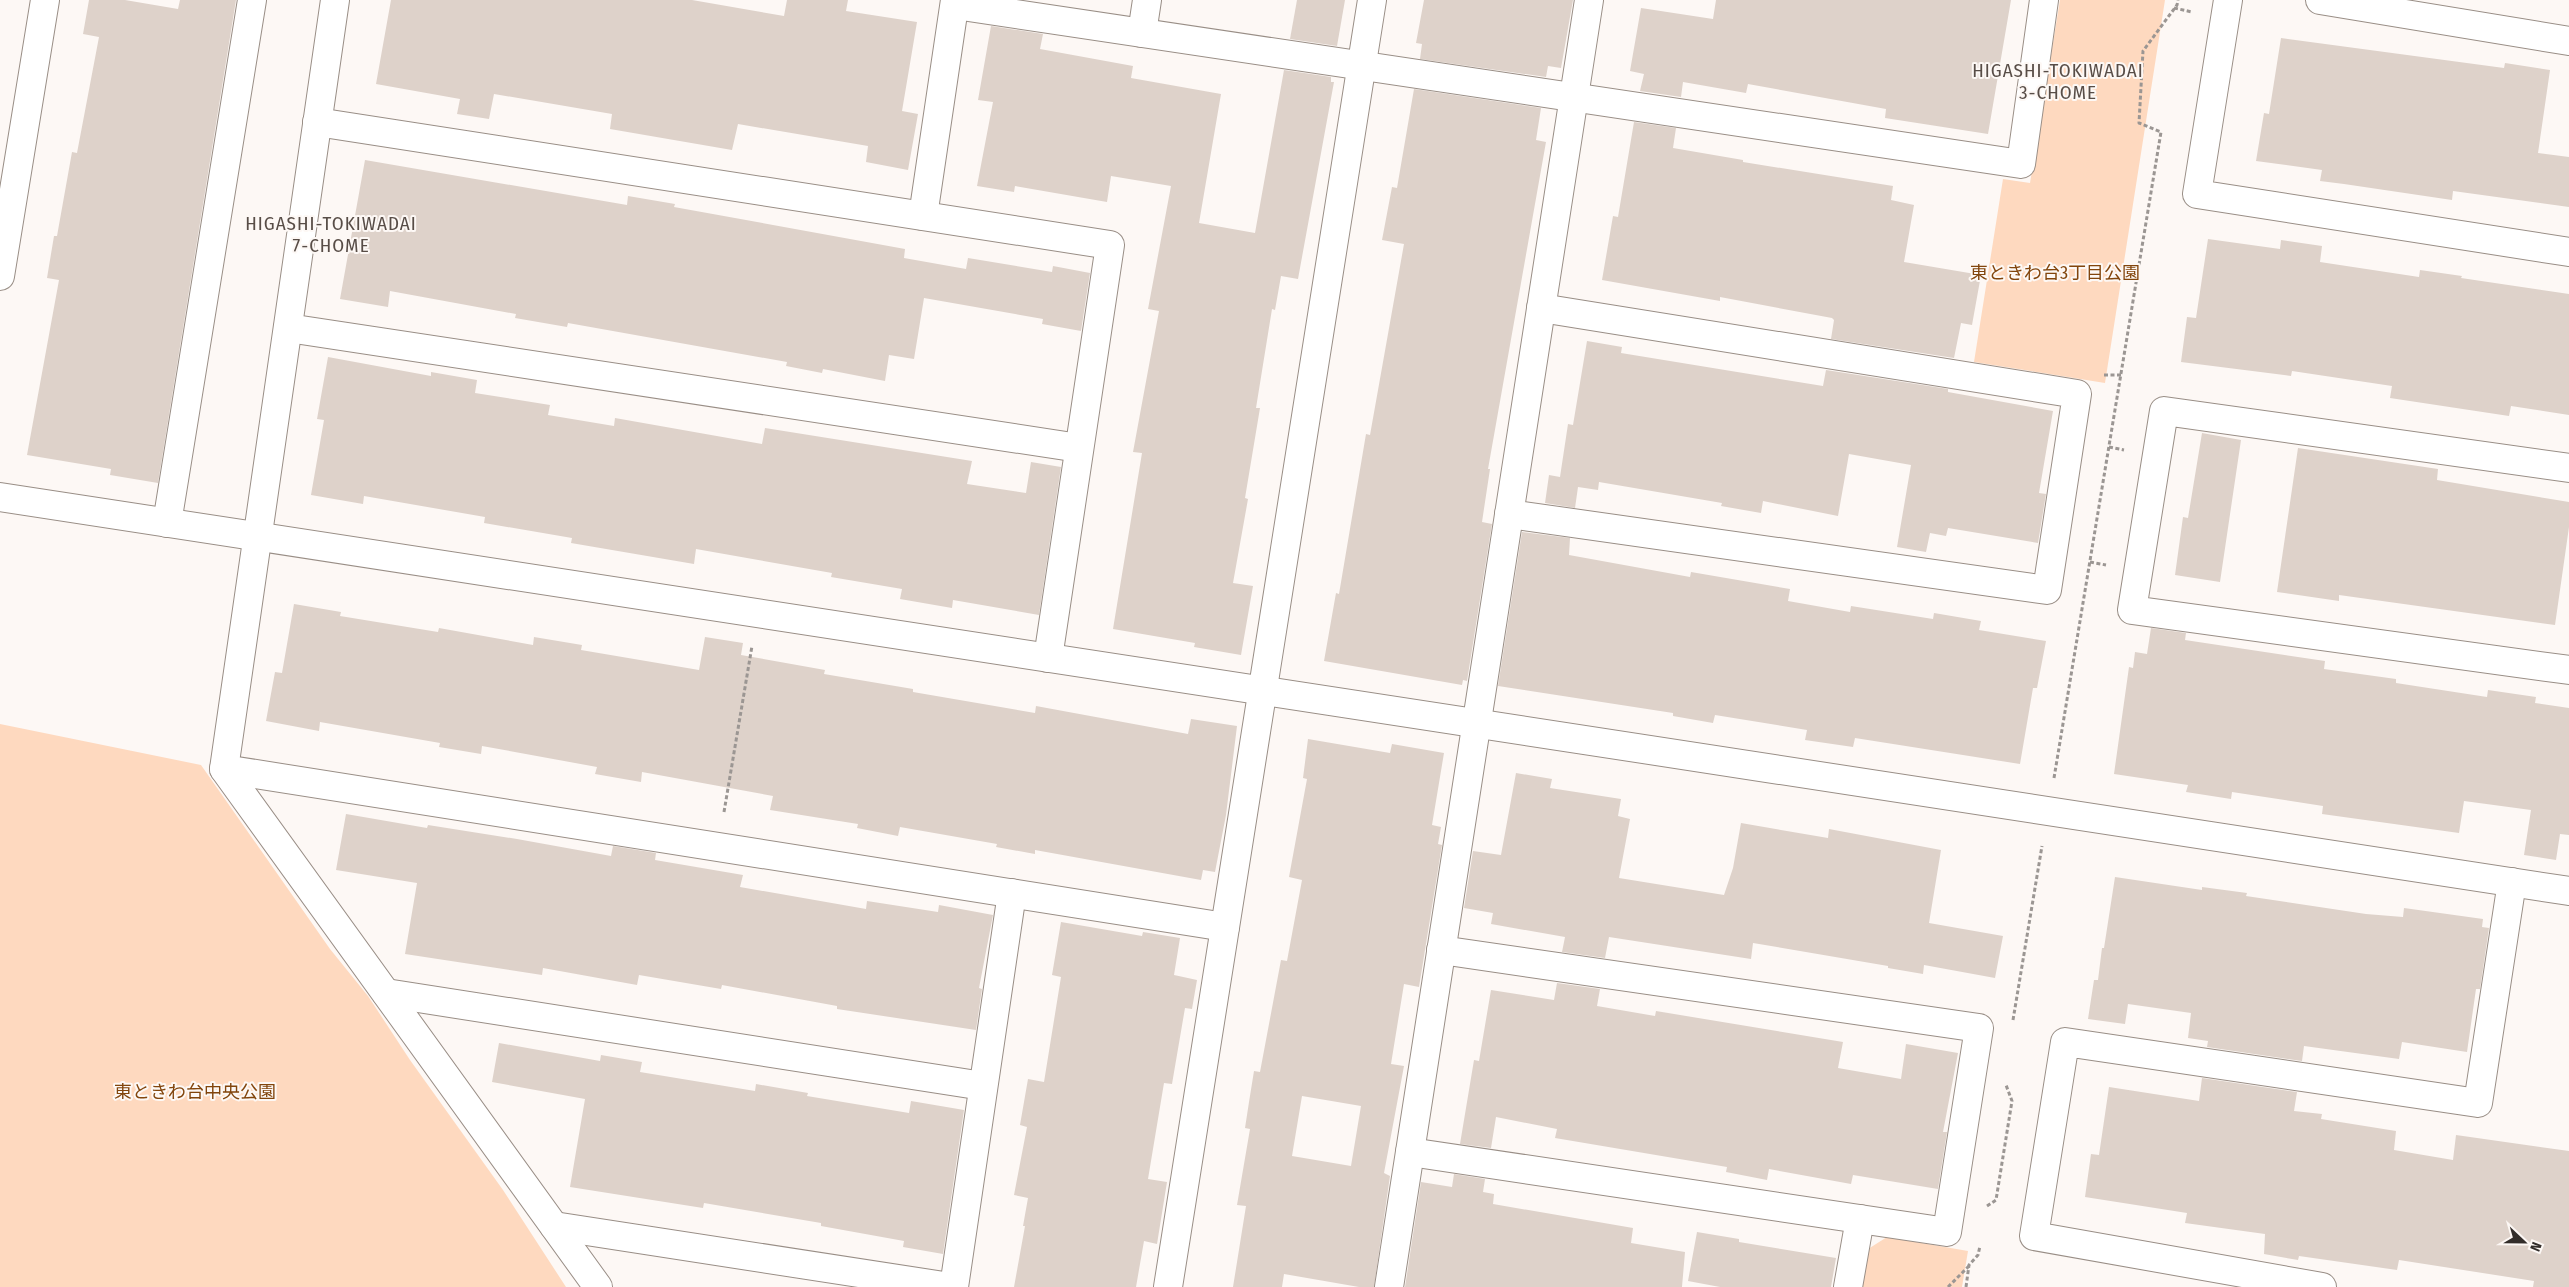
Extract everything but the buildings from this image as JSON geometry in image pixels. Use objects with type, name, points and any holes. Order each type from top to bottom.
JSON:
[{"type":"street","points":[[0,276],[45,0]]},
{"type":"street","points":[[167,523],[252,0]]},
{"type":"street","points":[[335,0],[224,769],[598,1287]]},
{"type":"street","points":[[1142,33],[1147,0]]},
{"type":"street","points":[[1168,1287],[1372,0]]},
{"type":"street","points":[[1390,1287],[1589,0]]},
{"type":"street","points":[[923,216],[955,2],[1142,33],[2021,164],[2044,0]]},
{"type":"street","points":[[2228,0],[2198,194],[2569,252]]},
{"type":"street","points":[[2320,0],[2569,40]]},
{"type":"street","points":[[317,122],[1110,245],[1048,658]]},
{"type":"street","points":[[1509,514],[2047,590],[2068,458],[2077,394],[1541,308]]},
{"type":"street","points":[[288,328],[1079,448]]},
{"type":"street","points":[[2569,468],[2164,411],[2132,610],[2569,670]]},
{"type":"street","points":[[0,498],[2569,891]]},
{"type":"street","points":[[224,769],[1226,927]]},
{"type":"street","points":[[2322,1287],[2034,1236],[2065,1042],[2478,1103],[2512,882]]},
{"type":"street","points":[[554,1226],[952,1287],[1012,893]]},
{"type":"street","points":[[1410,1152],[1948,1232],[1979,1028],[1441,950]]},
{"type":"street","points":[[386,993],[983,1086]]},
{"type":"street","points":[[1848,1287],[1860,1219]]},
{"type":"path","points":[[2012,1030],[2162,132],[2139,123],[2143,51],[2177,5],[2178,0]]},
{"type":"path","points":[[718,847],[757,613]]},
{"type":"path","points":[[1985,1208],[1996,1200],[2012,1101],[2004,1078]]},
{"type":"path","points":[[1948,1287],[1978,1255],[1981,1236]]},
{"type":"path","points":[[1966,1287],[1969,1266]]},
{"type":"green space","name":"東ときわ台3丁目公園","points":[[2060,0],[2165,0],[2105,383],[1974,362],[2003,179],[2030,183]]},
{"type":"green space","name":"東ときわ台中央公園","points":[[0,724],[201,765],[330,949],[368,996],[410,1060],[503,1190],[566,1287],[0,1287]]},
{"type":"green space","points":[[1887,1237],[1968,1251],[1962,1287],[1859,1287],[1865,1251]]},
{"type":"district","name":"HIGASHI-TOKIWADAI 3-CHOME","points":[[2058,81]]},
{"type":"district","name":"HIGASHI-TOKIWADAI 7-CHOME","points":[[331,234]]}]
